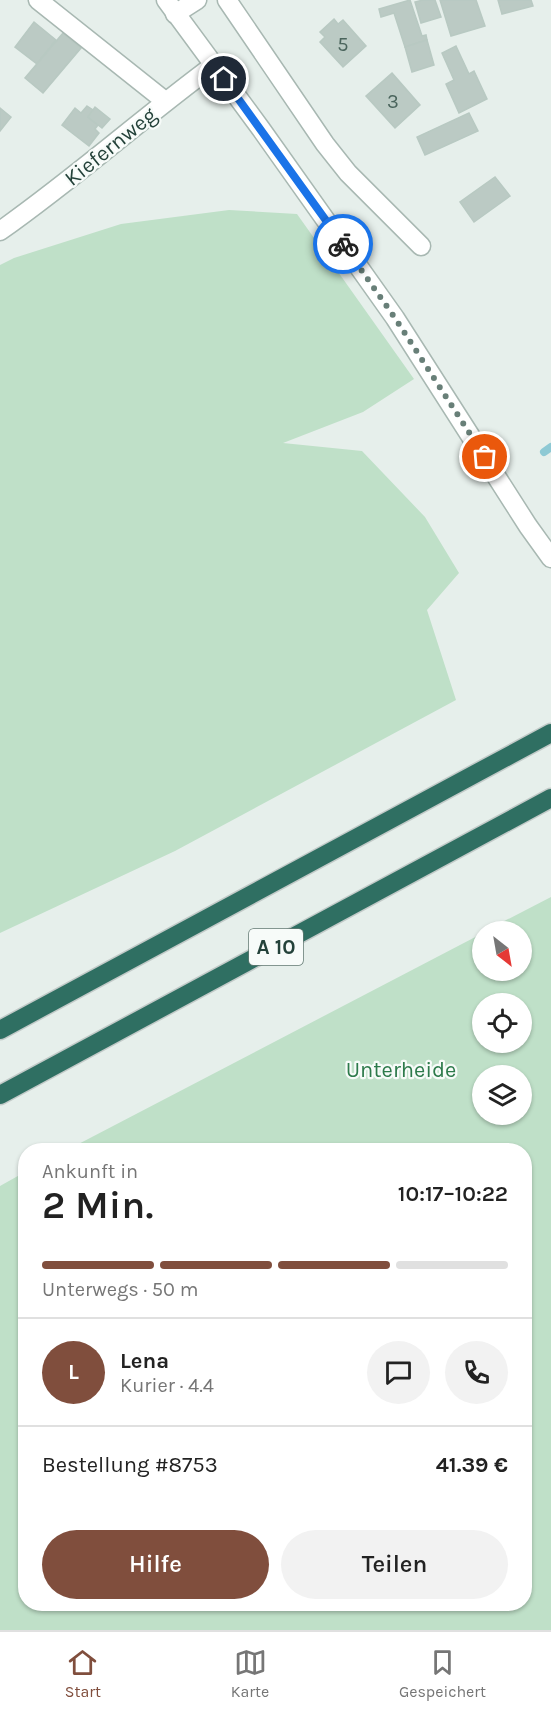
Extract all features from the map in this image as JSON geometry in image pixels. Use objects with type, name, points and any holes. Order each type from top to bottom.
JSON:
[{"type":"highway","name":"A 10","points":[[0,1029],[551,732]]},
{"type":"highway","name":"A 10","points":[[0,1095],[551,798]]},
{"type":"street","points":[[38,0],[165,101]]},
{"type":"street","points":[[197,0],[170,7],[261,129],[395,318],[528,526],[551,558]]},
{"type":"street","points":[[227,0],[325,144],[342,165],[421,246]]},
{"type":"street","name":"Kiefernweg","points":[[2,226],[107,151],[165,101],[214,65]]},
{"type":"green space","points":[[229,210],[297,214],[414,379],[363,412],[283,443],[362,451],[425,517],[459,573],[427,610],[456,700],[175,851],[0,933],[0,265],[14,258],[121,224]]},
{"type":"green space","name":"Unterheide","points":[[551,897],[551,1630],[0,1630],[0,1186],[18,1176],[18,1611],[532,1611],[532,1143],[80,1143],[472,939],[472,981],[532,981],[532,921],[504,921]]},
{"type":"building","points":[[410,0],[422,36],[426,35],[427,40],[405,47],[394,13],[381,17],[379,9]]},
{"type":"building","points":[[435,0],[441,17],[421,23],[415,2]]},
{"type":"building","points":[[440,0],[476,0],[485,26],[451,36]]},
{"type":"building","points":[[498,0],[531,0],[533,6],[502,14]]},
{"type":"building","points":[[334,19],[338,24],[343,20],[366,46],[343,67],[320,42],[325,37],[320,32]]},
{"type":"building","points":[[34,22],[56,40],[37,64],[15,47]]},
{"type":"building","points":[[63,33],[81,48],[43,93],[25,78]]},
{"type":"building","points":[[427,40],[434,65],[412,72],[405,47]]},
{"type":"building","points":[[456,46],[469,74],[474,71],[487,99],[459,113],[446,84],[454,80],[442,53]]},
{"type":"building","points":[[392,73],[420,105],[395,128],[366,96]]},
{"type":"building","points":[[87,106],[93,110],[88,117],[98,125],[95,129],[99,133],[89,146],[62,125],[75,108],[81,113]]},
{"type":"building","points":[[95,107],[110,119],[102,128],[88,117]]},
{"type":"building","points":[[0,108],[11,117],[0,131]]},
{"type":"building","points":[[469,113],[478,131],[425,155],[417,137]]},
{"type":"building","points":[[495,177],[510,196],[474,222],[460,202]]},
{"type":"waterway","points":[[544,452],[551,447]]},
{"type":"way so far","points":[[343,244],[395,318],[485,457]]},
{"type":"route","points":[[224,79],[343,244]]}]
